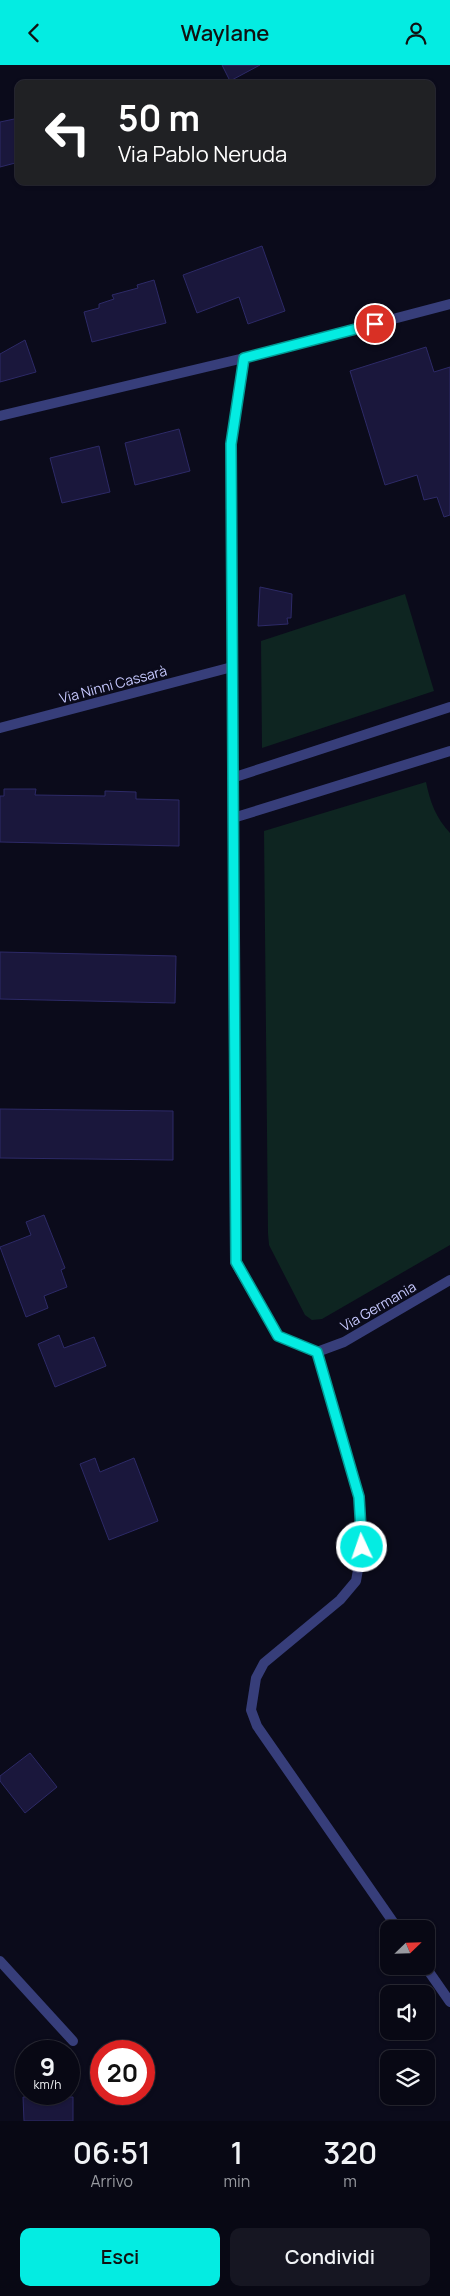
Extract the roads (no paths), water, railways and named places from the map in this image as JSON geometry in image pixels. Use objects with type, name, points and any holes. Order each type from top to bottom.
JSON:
[{"type":"street","points":[[0,417],[244,358],[450,304]]},
{"type":"street","points":[[244,358],[231,444],[236,1262],[278,1336],[317,1352],[359,1497],[362,1547],[356,1581],[340,1600],[264,1663],[256,1678],[251,1710],[256,1726],[392,1920]]},
{"type":"street","name":"Via Ninni Cassarà","points":[[0,728],[232,667]]},
{"type":"street","points":[[232,778],[450,707]]},
{"type":"street","points":[[233,818],[450,751]]},
{"type":"street","name":"Via Germania","points":[[317,1352],[344,1342],[450,1280]]},
{"type":"street","points":[[0,1961],[72,2040]]},
{"type":"street","points":[[431,1975],[450,2002]]}]
